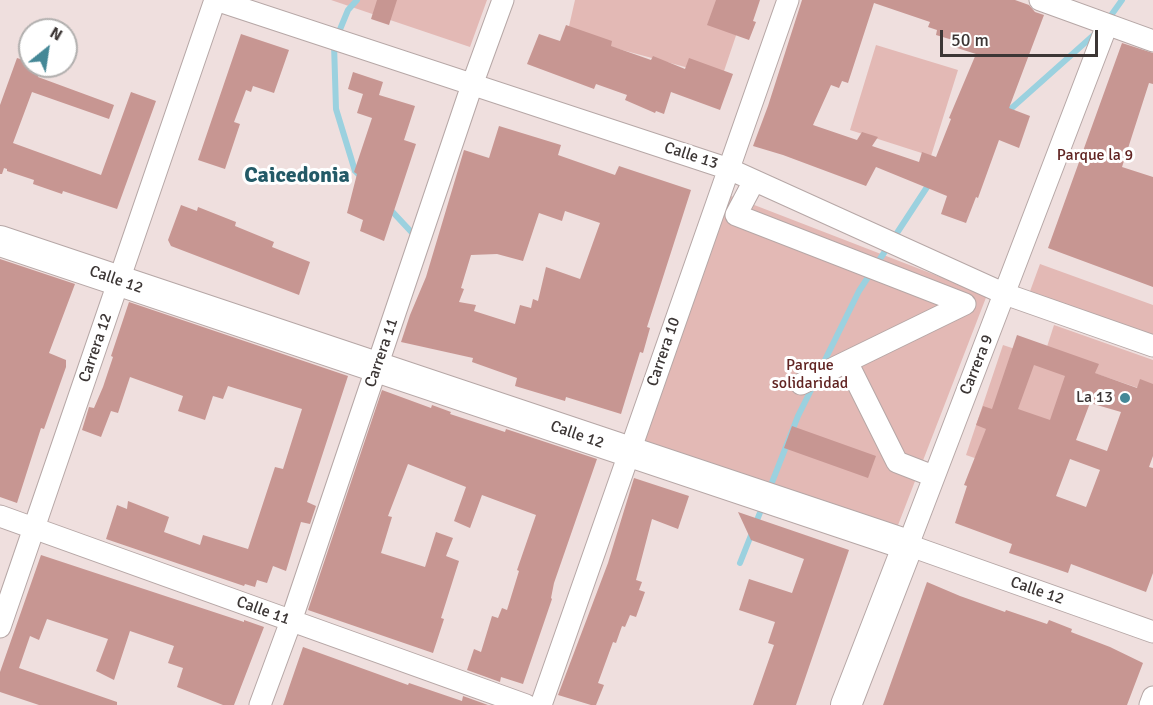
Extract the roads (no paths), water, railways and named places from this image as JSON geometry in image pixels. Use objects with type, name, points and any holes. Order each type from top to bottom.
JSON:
[{"type":"main road","name":"Calle 12","points":[[0,241],[908,545]]},
{"type":"main road","name":"Carrera 9","points":[[846,705],[908,545]]},
{"type":"street","name":"Calle 13","points":[[216,0],[729,169],[1005,294],[1153,346]]},
{"type":"street","name":"Carrera 12","points":[[0,627],[216,0]]},
{"type":"street","name":"Carrera 11","points":[[260,705],[291,621],[472,85],[503,0]]},
{"type":"street","name":"Carrera 10","points":[[542,705],[788,0]]},
{"type":"street","points":[[1040,0],[1089,9],[1107,25],[1153,40]]},
{"type":"street","name":"Carrera 9","points":[[908,545],[1107,25]]},
{"type":"street","points":[[754,181],[736,215],[965,304],[801,384]]},
{"type":"street","points":[[847,362],[897,462],[933,476]]},
{"type":"street","name":"Calle 11","points":[[0,516],[526,705]]},
{"type":"street","name":"Calle 12","points":[[908,545],[1153,632]]},
{"type":"street","points":[[1150,705],[1153,697]]},
{"type":"waterway","points":[[357,0],[348,10],[334,44],[336,109],[355,171],[359,175]]},
{"type":"waterway","points":[[1107,21],[1122,0]]},
{"type":"waterway","points":[[1005,114],[1096,33]]},
{"type":"waterway","points":[[822,366],[859,291],[931,181]]},
{"type":"waterway","points":[[388,207],[416,237]]},
{"type":"waterway","points":[[769,490],[798,416],[813,386]]},
{"type":"waterway","points":[[740,563],[763,505]]},
{"type":"place","name":"La 13","points":[[1125,398]]},
{"type":"district","name":"Caicedonia","points":[[297,176]]},
{"type":"park label","name":"Parque la 9","points":[[1095,156]]},
{"type":"park label","name":"Parque solidaridad","points":[[810,375]]}]
